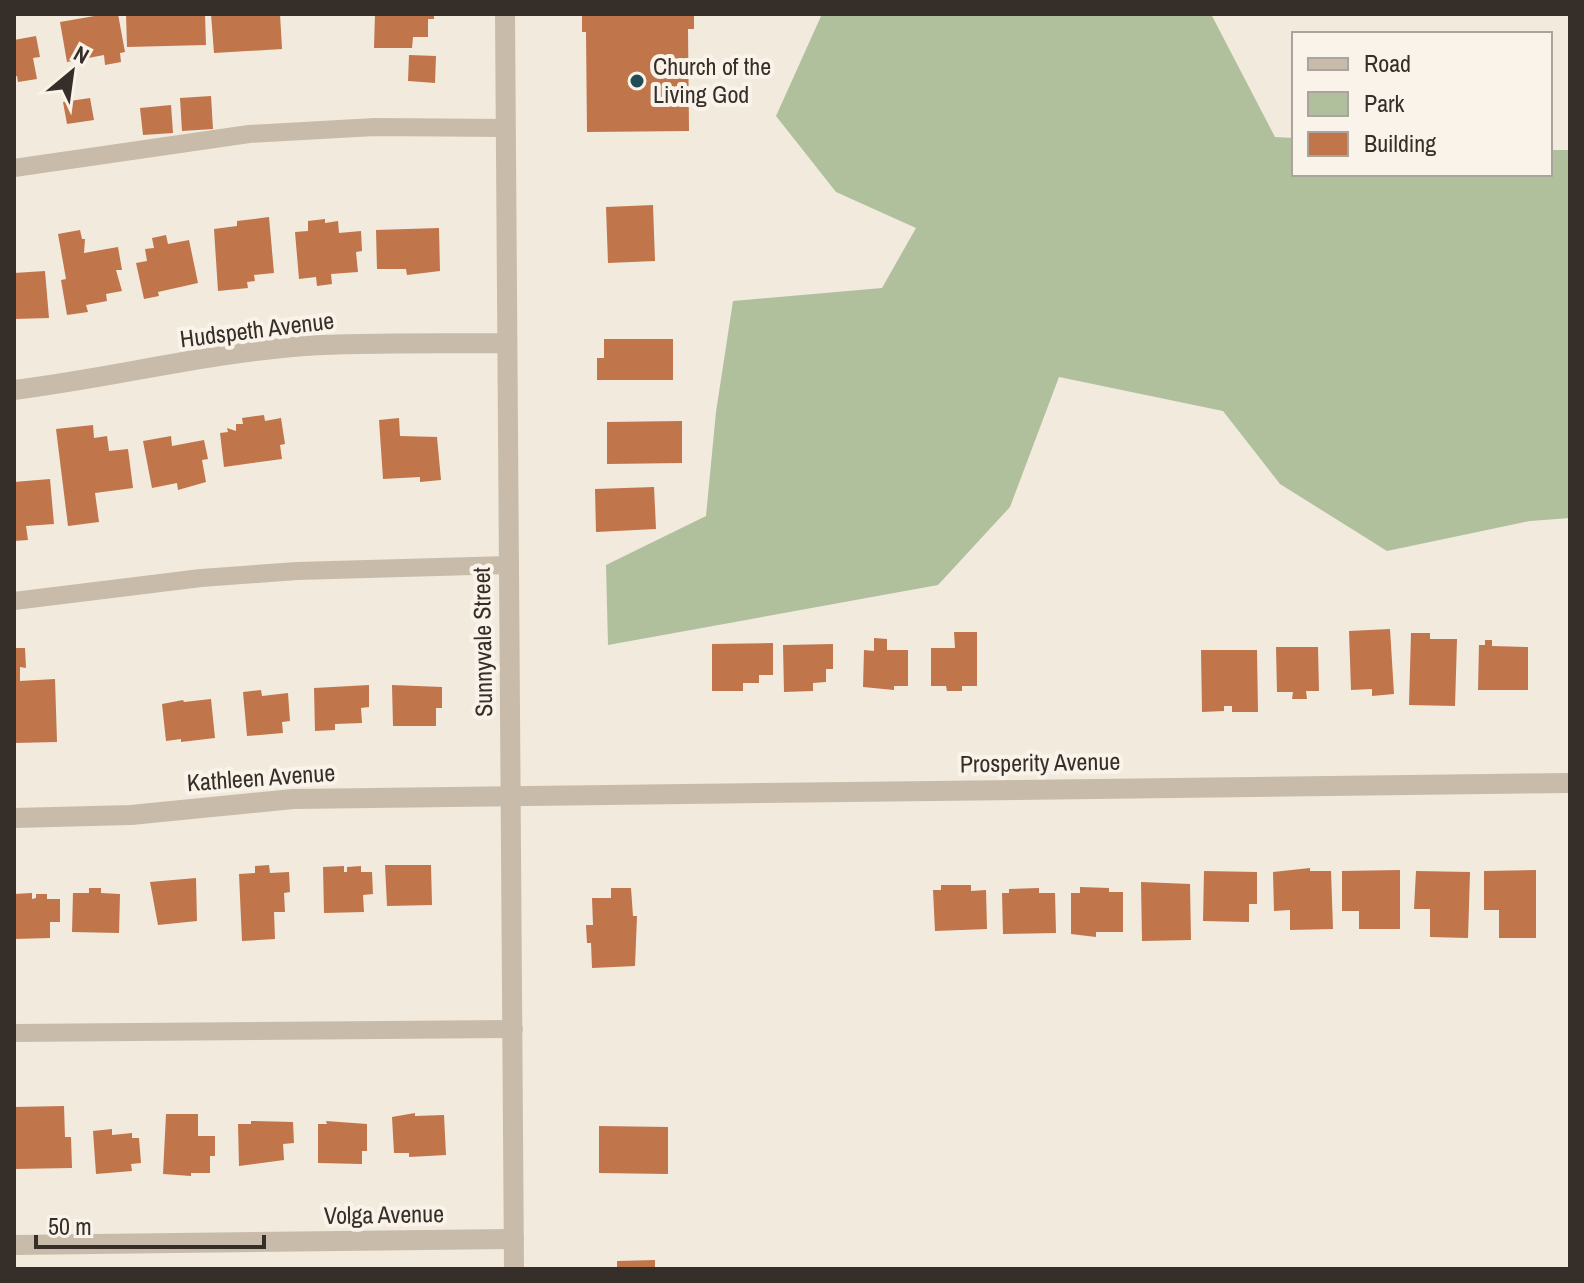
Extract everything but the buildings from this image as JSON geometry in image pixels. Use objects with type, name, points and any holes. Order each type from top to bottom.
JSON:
[{"type":"street","name":"Sunnyvale Street","points":[[505,14],[514,1269]]},
{"type":"street","name":"Hudspeth Avenue","points":[[14,390],[86,381],[248,352],[305,346],[507,343]]},
{"type":"street","name":"Prosperity Avenue","points":[[511,795],[1570,783]]},
{"type":"street","name":"Kathleen Avenue","points":[[14,818],[131,815],[293,799],[511,795]]},
{"type":"street","name":"Volga Avenue","points":[[14,1245],[514,1239]]},
{"type":"lane","points":[[14,168],[249,134],[375,127],[506,128]]},
{"type":"lane","points":[[14,601],[201,578],[297,571],[508,565]]},
{"type":"lane","points":[[14,1033],[514,1029]]},
{"type":"green space","points":[[822,14],[1211,14],[1275,137],[1292,138],[1292,176],[1552,176],[1552,150],[1570,150],[1570,518],[1530,521],[1387,551],[1280,484],[1223,411],[1059,377],[1010,507],[938,585],[608,645],[606,565],[706,516],[716,412],[733,301],[882,288],[916,228],[836,192],[776,116]]},
{"type":"place","name":"Church of the Living God","points":[[637,81]]}]
